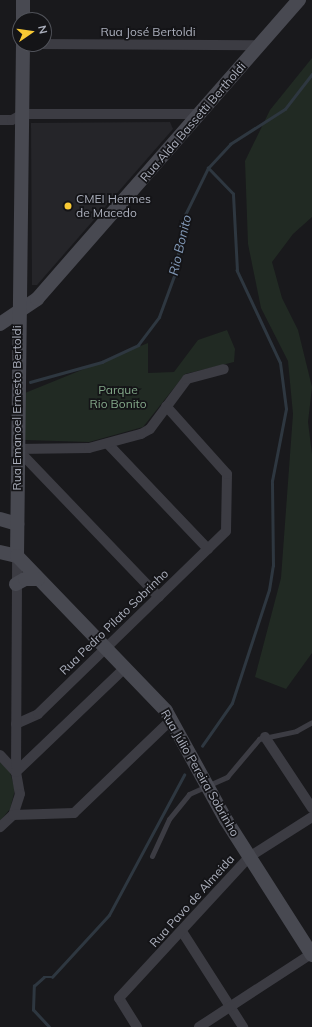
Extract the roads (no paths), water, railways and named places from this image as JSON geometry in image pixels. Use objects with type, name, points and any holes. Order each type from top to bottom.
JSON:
[{"type":"main road","points":[[23,0],[23,12]]},
{"type":"main road","name":"Rua Alda Bassetti Bertholdi","points":[[0,324],[18,315],[37,299],[300,0]]},
{"type":"main road","name":"Rua Emanoel Ernesto Bertoldi","points":[[17,556],[18,315],[22,277],[23,52]]},
{"type":"main road","points":[[0,519],[17,524]]},
{"type":"main road","points":[[0,552],[17,556]]},
{"type":"main road","name":"Rua Júlio Pereira Sobrinho","points":[[17,556],[172,719],[207,786],[249,857],[312,955]]},
{"type":"main road","points":[[16,584],[25,579],[38,579]]},
{"type":"street","name":"Rua José Bertoldi","points":[[52,44],[260,45]]},
{"type":"street","points":[[0,120],[12,120],[23,114],[200,114]]},
{"type":"street","points":[[17,449],[83,449],[108,444],[146,432],[190,377],[224,369]]},
{"type":"street","name":"Rua Pedro Pilato Sobrinho","points":[[16,724],[38,714],[226,531],[227,474],[166,406]]},
{"type":"street","points":[[108,444],[208,549]]},
{"type":"street","points":[[17,449],[159,597]]},
{"type":"street","name":"Rua Emanoel Ernesto Bertoldi","points":[[13,815],[20,794],[16,772],[17,556]]},
{"type":"street","points":[[0,755],[16,772],[125,668]]},
{"type":"street","points":[[0,827],[13,815],[74,813],[172,719]]},
{"type":"street","points":[[265,737],[312,808]]},
{"type":"street","name":"Rua Pavo de Almeida","points":[[137,1027],[119,998],[183,933],[249,857],[312,817]]},
{"type":"street","points":[[183,933],[243,1027]]},
{"type":"street","points":[[199,1027],[312,955]]},
{"type":"lane","points":[[152,856],[178,807],[189,794],[227,777],[255,742],[265,737],[296,731],[312,722]]},
{"type":"waterway","name":"Rio Bonito","points":[[30,382],[102,362],[138,345],[159,317],[174,276],[185,215],[208,168],[230,144],[285,109],[312,74]]},
{"type":"waterway","points":[[202,746],[232,703],[269,590],[273,566],[272,481],[286,409],[280,363],[237,271],[233,194],[208,168]]},
{"type":"waterway","points":[[49,1027],[33,1010],[34,986],[44,977],[52,977],[109,915],[184,775]]},
{"type":"place","name":"CMEI Hermes de Macedo","points":[[68,206]]},
{"type":"park label","name":"Parque Rio Bonito","points":[[118,397]]}]
